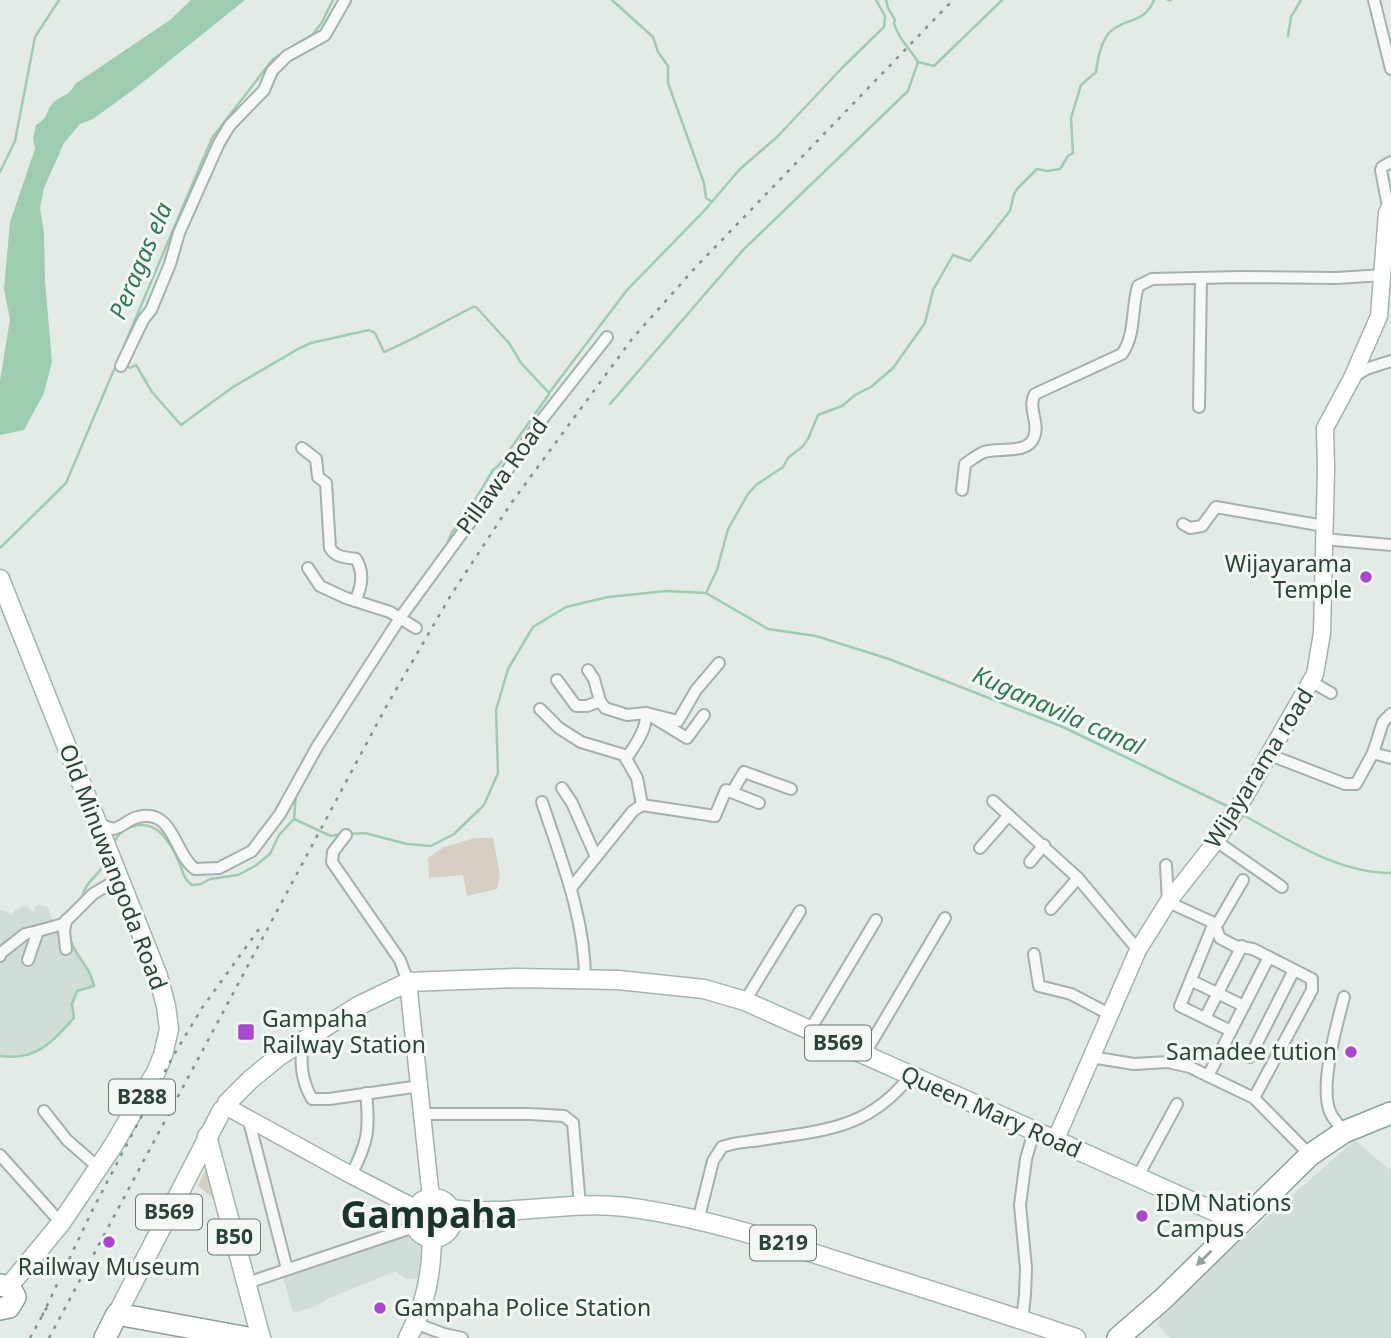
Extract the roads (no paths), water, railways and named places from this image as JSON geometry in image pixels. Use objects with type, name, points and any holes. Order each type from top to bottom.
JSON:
[{"type":"highway","points":[[1118,1338],[1163,1299],[1310,1155],[1344,1132],[1391,1113]]},
{"type":"highway","points":[[0,1313],[14,1301],[14,1293],[4,1286]]},
{"type":"highway","points":[[1140,1338],[1163,1299]]},
{"type":"highway","points":[[105,1338],[117,1314],[248,1338]]},
{"type":"main road","name":"Old Minuwangoda Road","points":[[0,579],[102,841],[158,976],[169,1029],[156,1072],[99,1168],[61,1223],[4,1286]]},
{"type":"main road","name":"Queen Mary Road","points":[[408,982],[518,978],[585,979],[704,989],[745,1001],[1240,1223]]},
{"type":"main road","name":"B569","points":[[117,1314],[207,1136],[226,1107],[260,1071],[303,1041],[358,1006],[408,982]]},
{"type":"main road","name":"B50","points":[[207,1136],[261,1338]]},
{"type":"main road","points":[[422,1200],[442,1200],[451,1218],[444,1235],[432,1238],[422,1235],[414,1227],[412,1216],[415,1208],[422,1200]]},
{"type":"main road","name":"B219","points":[[451,1218],[479,1213],[579,1206],[629,1208],[698,1221],[765,1238],[1076,1338]]},
{"type":"main road","points":[[412,1331],[432,1272],[432,1238]]},
{"type":"street","points":[[121,366],[150,310],[170,264],[179,233],[226,131],[264,90],[272,71],[287,56],[325,35],[345,0]]},
{"type":"street","points":[[1374,0],[1391,69]]},
{"type":"street","points":[[1389,206],[1381,170],[1391,162]]},
{"type":"street","name":"Wijayarama road","points":[[1055,1141],[1138,950],[1168,902],[1216,841],[1312,682],[1321,646],[1325,428],[1352,378],[1379,316],[1389,206]]},
{"type":"street","points":[[962,490],[965,464],[986,452],[1021,448],[1034,439],[1036,427],[1032,414],[1032,398],[1035,394],[1122,354],[1130,343],[1132,311],[1138,286],[1152,279],[1337,278],[1383,275]]},
{"type":"street","points":[[1199,407],[1200,278]]},
{"type":"street","name":"Pillawa Road","points":[[95,823],[113,829],[138,817],[158,819],[167,825],[191,866],[201,870],[219,869],[252,851],[280,814],[290,792],[544,417],[607,337]]},
{"type":"street","points":[[1352,378],[1366,369],[1391,360]]},
{"type":"street","points":[[302,448],[316,459],[318,477],[326,483],[330,548],[333,554],[339,557],[356,559],[360,567],[360,591],[355,601]]},
{"type":"street","points":[[1183,524],[1190,528],[1202,526],[1216,507],[1324,533],[1391,545]]},
{"type":"street","points":[[308,568],[320,586],[406,622]]},
{"type":"street","points":[[588,670],[605,708],[627,715],[646,713],[678,722],[696,690],[719,663]]},
{"type":"street","points":[[557,680],[576,706],[587,706],[600,701]]},
{"type":"street","points":[[1312,682],[1331,693]]},
{"type":"street","points":[[540,709],[559,727],[581,742],[614,751],[626,759],[636,778],[642,805]]},
{"type":"street","points":[[646,713],[687,738],[704,715]]},
{"type":"street","points":[[626,759],[641,736],[646,713]]},
{"type":"street","points":[[1270,755],[1345,784],[1356,784],[1373,753],[1383,722],[1391,714]]},
{"type":"street","points":[[1373,753],[1391,758]]},
{"type":"street","points":[[732,792],[744,772],[791,789]]},
{"type":"street","points":[[562,788],[572,803],[596,857]]},
{"type":"street","points":[[571,888],[634,811],[642,805],[715,816],[726,790],[759,803]]},
{"type":"street","points":[[993,801],[1078,877],[1138,950]]},
{"type":"street","points":[[542,802],[571,888],[585,951],[585,979]]},
{"type":"street","points":[[979,848],[1009,815]]},
{"type":"street","points":[[346,835],[333,852],[332,862],[400,960],[408,982],[431,1198]]},
{"type":"street","points":[[1216,841],[1282,887]]},
{"type":"street","points":[[1030,862],[1044,845]]},
{"type":"street","points":[[1166,865],[1168,902],[1213,923],[1218,923],[1243,880]]},
{"type":"street","points":[[1051,909],[1078,877]]},
{"type":"street","points":[[0,956],[25,934],[58,926],[93,894],[118,879]]},
{"type":"street","points":[[745,1001],[800,911]]},
{"type":"street","points":[[864,1055],[945,918]]},
{"type":"street","points":[[65,949],[66,920]]},
{"type":"street","points":[[810,1030],[876,920]]},
{"type":"street","points":[[1213,923],[1220,938],[1269,957],[1312,979],[1314,983],[1292,1030],[1254,1098]]},
{"type":"street","points":[[1213,923],[1180,1006],[1231,1031]]},
{"type":"street","points":[[28,960],[38,931]]},
{"type":"street","points":[[1205,1018],[1242,946]]},
{"type":"street","points":[[1034,954],[1039,986],[1072,994],[1109,1014]]},
{"type":"street","points":[[1208,1076],[1269,957]]},
{"type":"street","points":[[1250,1057],[1294,970]]},
{"type":"street","points":[[1192,981],[1244,1006]]},
{"type":"street","points":[[1344,997],[1331,1047],[1327,1079],[1329,1111],[1344,1132]]},
{"type":"street","points":[[1269,1018],[1292,1030]]},
{"type":"street","points":[[303,1041],[304,1086],[312,1099],[420,1086]]},
{"type":"street","points":[[1091,1057],[1134,1065],[1168,1062],[1190,1067],[1254,1098],[1310,1155]]},
{"type":"street","points":[[698,1221],[713,1161],[722,1147],[853,1123],[897,1093],[911,1075]]},
{"type":"street","points":[[351,1175],[364,1149],[368,1133],[366,1093]]},
{"type":"street","points":[[1137,1178],[1177,1104]]},
{"type":"street","points":[[226,1107],[415,1208]]},
{"type":"street","points":[[44,1111],[67,1140],[99,1168]]},
{"type":"street","points":[[422,1114],[564,1116],[573,1123],[579,1206]]},
{"type":"street","points":[[249,1121],[287,1269]]},
{"type":"street","points":[[1022,1320],[1026,1268],[1020,1205],[1026,1159],[1034,1131]]},
{"type":"street","points":[[0,1156],[61,1223]]},
{"type":"street","points":[[247,1283],[414,1227]]},
{"type":"street","points":[[412,1331],[462,1338]]},
{"type":"waterway","points":[[0,172],[15,141],[35,37],[59,0]]},
{"type":"waterway","name":"Peragas ela","points":[[0,548],[66,483],[212,138],[273,59],[313,34],[333,0]]},
{"type":"waterway","points":[[612,0],[653,37],[658,52],[668,66],[668,83],[704,183],[706,198],[711,201]]},
{"type":"waterway","points":[[126,365],[130,368],[136,365],[152,392],[181,425],[233,387],[311,343],[369,330],[375,333],[384,352],[476,307],[549,393],[627,290],[704,211],[740,169],[777,137],[884,27],[885,16],[876,0]]},
{"type":"waterway","points":[[610,404],[743,250],[908,91],[918,62],[898,34],[886,0]]},
{"type":"waterway","points":[[918,62],[934,66],[1002,0]]},
{"type":"waterway","points":[[706,593],[717,570],[728,529],[748,494],[756,485],[783,467],[788,458],[803,446],[818,415],[842,406],[893,368],[925,323],[933,290],[953,255],[970,261],[1010,211],[1018,188],[1037,169],[1060,169],[1073,153],[1071,118],[1081,85],[1096,72],[1103,42],[1115,28],[1145,13],[1154,0]]},
{"type":"waterway","points":[[1288,36],[1291,17],[1301,0]]},
{"type":"waterway","points":[[446,547],[452,532],[493,470],[549,394]]},
{"type":"waterway","name":"Kuganavila canal","points":[[348,834],[365,833],[407,844],[431,846],[454,834],[484,805],[498,773],[496,710],[508,669],[533,627],[566,607],[608,597],[666,591],[706,593],[768,629],[816,636],[889,659],[1063,727],[1229,807]]},
{"type":"waterway","points":[[395,635],[404,623]]},
{"type":"waterway","points":[[369,676],[376,663]]},
{"type":"waterway","points":[[294,819],[296,794]]},
{"type":"waterway","name":"Kuganavila canal","points":[[1241,814],[1332,861],[1391,873]]},
{"type":"waterway","points":[[113,846],[119,834],[127,828],[140,825],[155,829],[171,846],[185,877],[192,885],[238,875],[255,866],[270,854],[279,835],[294,819],[331,836],[342,834]]},
{"type":"waterway","points":[[82,898],[86,887],[104,864]]},
{"type":"waterway","points":[[0,1056],[24,1056],[42,1048],[74,1018],[72,1004],[77,991],[94,986],[70,938]]},
{"type":"railway","points":[[49,1338],[386,707],[451,595],[512,502],[632,339],[694,269],[953,0]]},
{"type":"railway","points":[[42,1316],[93,1209],[172,1058],[202,1008],[262,925]]},
{"type":"railway","points":[[30,1338],[47,1307]]},
{"type":"place","name":"Wijayarama Temple","points":[[1366,577]]},
{"type":"place","name":"Gampaha Railway Station","points":[[246,1032]]},
{"type":"place","name":"Samadee tution","points":[[1351,1052]]},
{"type":"place","name":"IDM Nations Campus","points":[[1142,1216]]},
{"type":"place","name":"Railway Museum","points":[[109,1242]]},
{"type":"place","name":"Gampaha Police Station","points":[[380,1308]]},
{"type":"district","name":"Gampaha","points":[[429,1215]]}]
